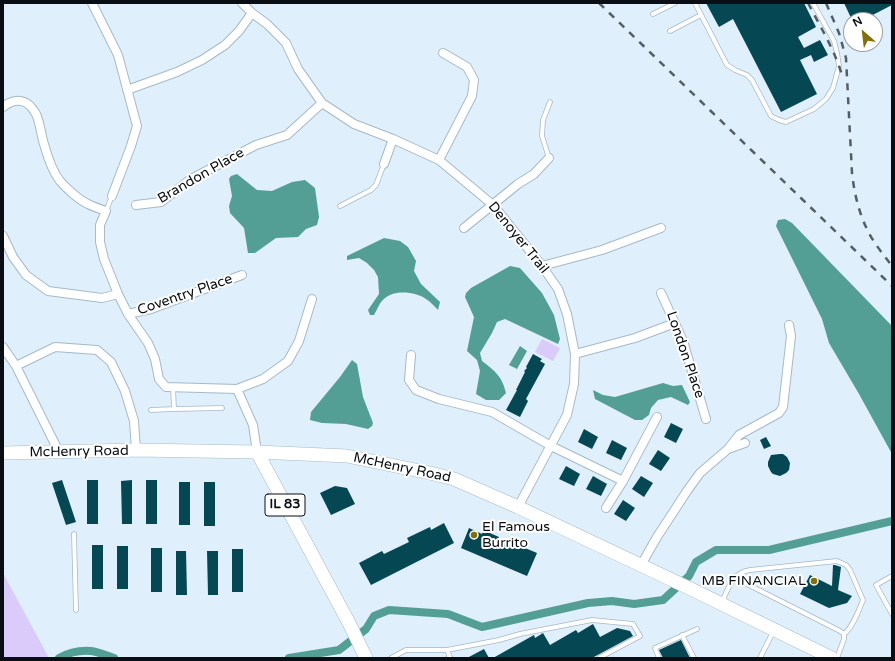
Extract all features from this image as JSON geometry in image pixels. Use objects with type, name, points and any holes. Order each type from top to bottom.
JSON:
[{"type":"main road","name":"McHenry Road","points":[[3,454],[136,450],[257,452],[347,456],[430,472],[454,479],[518,508],[641,565],[832,658]]},
{"type":"main road","name":"IL 83","points":[[257,452],[366,656]]},
{"type":"street","points":[[92,3],[118,55],[137,126],[112,196]]},
{"type":"street","name":"Denoyer Trail","points":[[242,3],[252,13],[267,24],[286,43],[298,70],[322,103],[354,124],[393,139],[439,160],[493,205],[542,266],[558,289],[566,314],[574,354],[574,384],[567,415],[518,508]]},
{"type":"street","points":[[127,90],[177,72],[202,60],[225,45],[239,31],[252,13]]},
{"type":"street","points":[[439,160],[472,96],[474,80],[467,66],[443,53]]},
{"type":"street","points":[[3,107],[9,102],[21,100],[29,105],[36,115],[44,146],[59,180],[70,191],[87,203],[106,211],[100,225],[100,242],[104,259],[128,314],[148,343],[155,359],[159,380],[166,387],[237,388],[263,379],[288,361],[299,341],[312,299]]},
{"type":"street","name":"Brandon Place","points":[[136,205],[161,202],[191,179],[256,145],[287,136],[322,103]]},
{"type":"street","points":[[384,164],[393,139]]},
{"type":"street","points":[[464,228],[518,184],[534,174],[549,158]]},
{"type":"street","points":[[542,266],[602,250],[661,228]]},
{"type":"street","points":[[3,236],[13,257],[26,275],[48,291],[102,298],[118,294]]},
{"type":"street","name":"Coventry Place","points":[[128,314],[151,309],[242,275]]},
{"type":"street","name":"London Place","points":[[661,293],[683,341],[706,419]]},
{"type":"street","points":[[574,354],[635,338],[675,323]]},
{"type":"street","points":[[641,565],[657,537],[695,479],[728,449],[739,435],[779,413],[782,407],[791,336],[789,325]]},
{"type":"street","points":[[3,347],[16,366],[59,452]]},
{"type":"street","points":[[16,366],[55,347],[97,350],[111,362],[125,391],[134,421],[136,450]]},
{"type":"street","points":[[411,355],[409,380],[416,390],[440,399],[492,412],[551,446],[623,481]]},
{"type":"street","points":[[237,388],[253,425],[257,452]]},
{"type":"street","points":[[606,508],[623,481],[657,418]]},
{"type":"street","points":[[728,449],[745,443]]},
{"type":"lane","points":[[653,14],[675,3]]},
{"type":"lane","points":[[695,3],[727,65],[747,75],[752,80],[771,116],[786,122],[814,109],[826,99],[833,88],[839,66],[834,41],[813,3]]},
{"type":"lane","points":[[670,31],[701,15]]},
{"type":"lane","points":[[549,158],[542,136],[543,120],[550,102]]},
{"type":"lane","points":[[340,206],[372,190],[376,185],[384,164]]},
{"type":"lane","points":[[106,211],[112,196]]},
{"type":"lane","points":[[173,387],[174,409]]},
{"type":"lane","points":[[150,410],[222,408]]},
{"type":"lane","points":[[74,534],[76,610]]},
{"type":"lane","points":[[721,604],[731,583],[742,572],[837,561],[846,565],[850,570],[863,600],[851,626],[844,634],[844,639],[837,658]]},
{"type":"lane","points":[[892,576],[876,585],[892,614]]},
{"type":"lane","points":[[735,578],[844,634]]},
{"type":"lane","points":[[391,658],[406,650],[447,650],[592,620],[633,624],[640,636],[600,658]]},
{"type":"lane","points":[[659,658],[655,648],[697,629]]},
{"type":"lane","points":[[760,658],[774,630]]},
{"type":"lane","points":[[682,635],[694,658]]},
{"type":"lane","points":[[447,650],[450,657],[448,658]]},
{"type":"shaded area","points":[[237,174],[257,190],[272,191],[292,182],[305,180],[315,188],[319,217],[317,225],[306,229],[298,237],[276,238],[255,253],[248,253],[244,228],[230,213],[229,206],[232,196],[229,179],[231,176]]},
{"type":"shaded area","points":[[785,219],[792,223],[892,326],[892,454],[829,343],[822,319],[776,226],[778,220]]},
{"type":"shaded area","points":[[384,238],[400,241],[408,247],[416,261],[414,271],[421,284],[440,302],[438,310],[429,301],[421,296],[403,292],[391,294],[386,297],[374,315],[370,315],[368,310],[379,294],[378,277],[367,263],[359,258],[347,260],[347,256]]},
{"type":"shaded area","points":[[510,266],[520,268],[542,293],[554,315],[560,339],[558,344],[505,319],[497,322],[480,353],[482,361],[500,378],[506,393],[499,400],[486,400],[476,394],[480,371],[477,360],[467,351],[474,317],[465,297],[466,293],[471,288]]},
{"type":"shaded area","points":[[542,339],[560,348],[553,361],[535,352]]},
{"type":"shaded area","points":[[520,346],[527,351],[517,369],[509,365]]},
{"type":"shaded area","points":[[352,360],[357,364],[363,397],[373,423],[372,426],[368,429],[346,424],[322,423],[310,420],[311,412]]},
{"type":"shaded area","points":[[663,383],[673,386],[682,385],[690,402],[688,405],[671,397],[658,400],[651,408],[649,415],[642,420],[635,420],[595,399],[593,390],[603,395],[615,397]]},
{"type":"shaded area","points":[[3,573],[49,658],[3,658]]},
{"type":"building","points":[[706,3],[804,3],[816,27],[798,37],[804,48],[820,40],[828,55],[814,62],[811,55],[800,60],[817,94],[781,112],[733,19],[719,27]]},
{"type":"building","points":[[844,3],[892,3],[892,5],[878,12],[848,12]]},
{"type":"building","points":[[533,354],[542,359],[540,361],[545,364],[526,399],[528,401],[520,417],[506,410],[517,390],[525,372],[524,371],[527,368],[526,367]]},
{"type":"building","points":[[671,423],[683,429],[676,443],[664,437]]},
{"type":"building","points":[[584,429],[598,437],[592,449],[578,442]]},
{"type":"building","points":[[766,437],[771,446],[764,449],[760,440]]},
{"type":"building","points":[[612,440],[627,448],[621,460],[606,453]]},
{"type":"building","points":[[658,450],[670,458],[661,471],[649,464]]},
{"type":"building","points":[[783,454],[787,457],[790,463],[789,470],[780,476],[773,474],[768,466],[771,455]]},
{"type":"building","points":[[566,466],[580,474],[574,486],[559,479]]},
{"type":"building","points":[[593,476],[607,484],[601,496],[586,489]]},
{"type":"building","points":[[641,476],[653,483],[644,497],[632,489]]},
{"type":"building","points":[[62,480],[76,522],[66,525],[52,483]]},
{"type":"building","points":[[87,480],[98,480],[98,524],[87,524]]},
{"type":"building","points":[[132,480],[132,524],[122,524],[121,481]]},
{"type":"building","points":[[146,480],[157,480],[157,524],[146,524]]},
{"type":"building","points":[[179,482],[190,482],[190,525],[179,525]]},
{"type":"building","points":[[204,482],[215,482],[215,526],[204,526]]},
{"type":"building","points":[[335,486],[347,488],[355,504],[331,515],[320,493]]},
{"type":"building","points":[[623,500],[635,508],[626,521],[614,514]]},
{"type":"building","points":[[444,523],[454,543],[371,585],[359,563],[382,551],[384,554],[409,542],[407,538],[430,527],[431,530]]},
{"type":"building","points":[[469,528],[482,534],[483,530],[499,537],[497,540],[512,546],[513,543],[537,553],[527,576],[461,548]]},
{"type":"building","points":[[92,545],[103,545],[103,589],[92,589]]},
{"type":"building","points":[[117,546],[128,546],[128,589],[117,589]]},
{"type":"building","points":[[151,548],[162,548],[162,592],[151,592]]},
{"type":"building","points":[[232,549],[243,549],[243,592],[232,592]]},
{"type":"building","points":[[176,551],[186,551],[187,595],[176,595]]},
{"type":"building","points":[[207,551],[218,551],[218,595],[208,595]]},
{"type":"building","name":"MB FINANCIAL","points":[[833,565],[841,567],[838,590],[852,596],[847,603],[829,608],[800,594],[810,575],[832,586]]},
{"type":"building","points":[[593,624],[600,637],[617,628],[630,631],[633,636],[592,658],[493,658],[534,635],[535,638],[543,633],[550,645],[576,630],[578,633]]},
{"type":"building","points":[[681,640],[690,658],[663,658],[659,650]]},
{"type":"building","points":[[484,649],[489,658],[467,658]]},
{"type":"waterway","points":[[289,658],[339,650],[366,629],[374,616],[389,610],[448,614],[482,627],[588,603],[612,601],[634,604],[663,600],[689,576],[696,562],[716,550],[769,550],[892,521]]},
{"type":"waterway","points":[[59,658],[74,652],[83,651],[97,652],[114,658]]},
{"type":"railway","points":[[599,3],[892,286]]},
{"type":"railway","points":[[808,3],[832,50],[843,79]]},
{"type":"railway","points":[[826,3],[839,33],[846,58],[852,173],[857,200],[868,232],[892,266]]},
{"type":"place","name":"El Famous Burrito","points":[[474,535]]},
{"type":"place","name":"MB FINANCIAL","points":[[814,581]]}]
